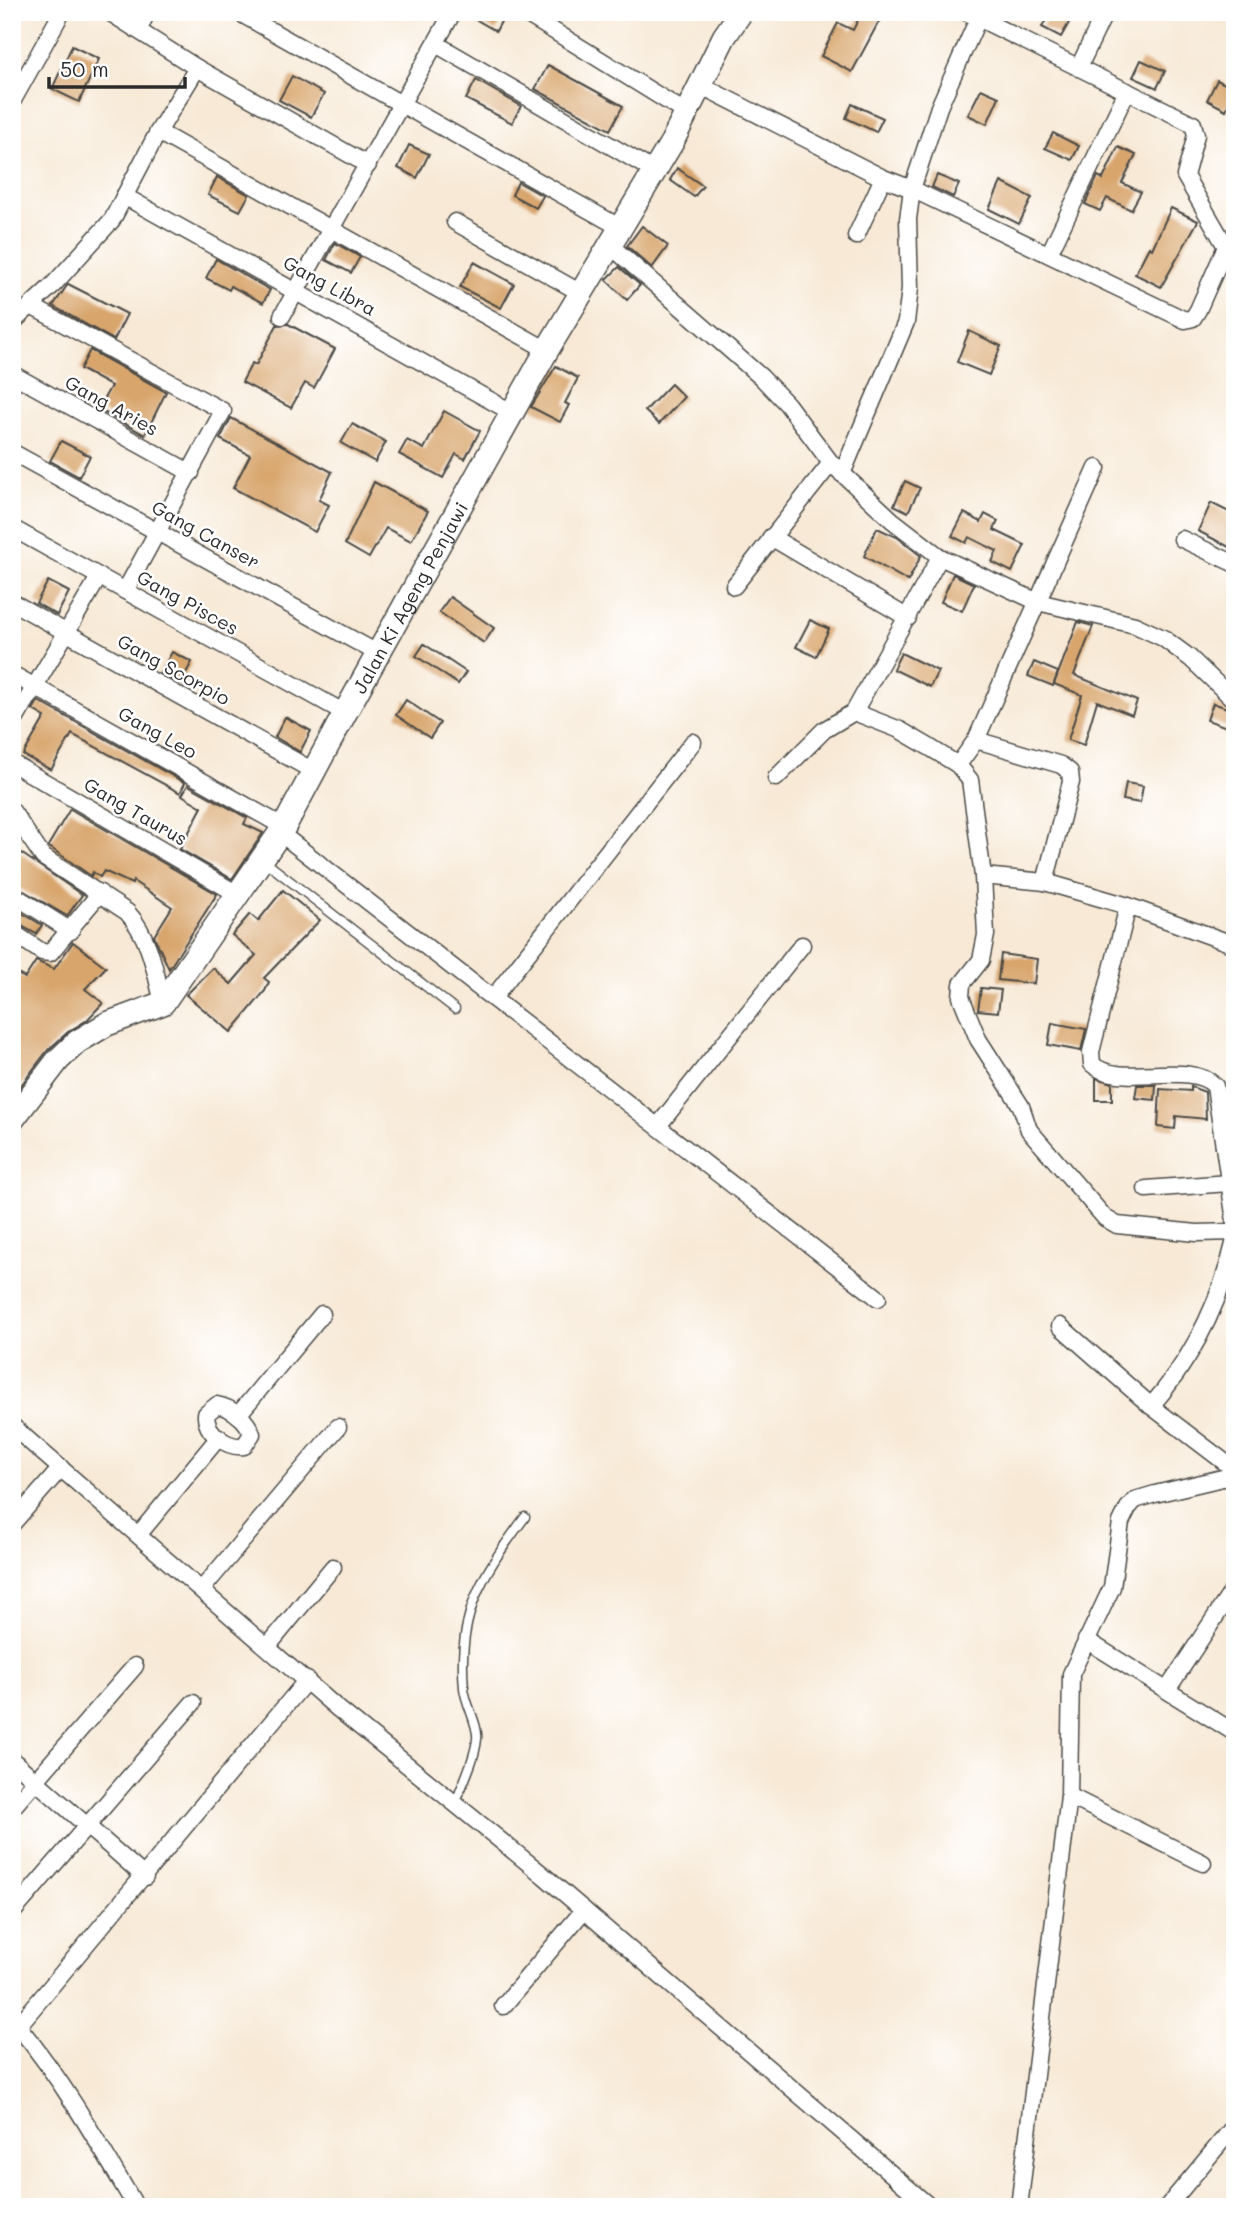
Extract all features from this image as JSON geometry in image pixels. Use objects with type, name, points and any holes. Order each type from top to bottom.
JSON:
[{"type":"main road","name":"Jalan Ki Ageng Penjawi","points":[[163,1003],[282,830],[547,350],[654,171],[741,12]]},
{"type":"main road","points":[[12,1119],[58,1060],[77,1042],[107,1024],[163,1003]]},
{"type":"street","points":[[12,102],[62,12]]},
{"type":"street","points":[[109,12],[197,68],[368,164]]},
{"type":"street","points":[[139,29],[147,12]]},
{"type":"street","points":[[237,12],[404,103],[616,237],[787,404],[836,468],[892,520],[940,557],[1038,602],[1112,617],[1163,638],[1190,658],[1235,701]]},
{"type":"street","points":[[282,316],[453,12]]},
{"type":"street","points":[[523,12],[693,98],[912,189],[1190,320],[1230,256],[1185,177],[1196,135],[1193,124],[975,14],[939,107],[912,189],[908,219],[910,288],[906,322],[836,468],[771,537],[734,586]]},
{"type":"street","points":[[1079,67],[1105,12]]},
{"type":"street","points":[[436,44],[654,171]]},
{"type":"street","points":[[12,323],[112,220],[158,132],[197,68]]},
{"type":"street","points":[[1049,254],[1127,91]]},
{"type":"street","points":[[158,132],[547,350]]},
{"type":"street","points":[[856,236],[883,178]]},
{"type":"street","name":"Gang Libra","points":[[124,196],[513,413]]},
{"type":"street","points":[[455,222],[581,293]]},
{"type":"street","points":[[31,306],[220,409],[222,417],[125,591]]},
{"type":"street","name":"Gang Aries","points":[[12,374],[191,472]]},
{"type":"street","name":"Gang Canser","points":[[12,452],[379,654]]},
{"type":"street","points":[[958,765],[976,740],[1097,468]]},
{"type":"street","name":"Gang Pisces","points":[[12,528],[345,713]]},
{"type":"street","points":[[771,537],[908,618]]},
{"type":"street","points":[[1182,539],[1235,564]]},
{"type":"street","points":[[776,778],[824,730],[854,712],[940,557]]},
{"type":"street","points":[[12,725],[99,576]]},
{"type":"street","name":"Gang Scorpio","points":[[12,602],[315,772]]},
{"type":"street","name":"Gang Leo","points":[[12,674],[282,830],[878,1298]]},
{"type":"street","points":[[854,712],[900,730],[958,765],[970,780],[983,876],[984,953],[962,984],[961,998],[978,1039],[1021,1106],[1029,1130],[1105,1218],[1117,1225],[1196,1233],[1235,1232]]},
{"type":"street","points":[[976,740],[1061,765],[1070,772],[1071,782],[1045,882]]},
{"type":"street","points":[[493,998],[693,742]]},
{"type":"street","name":"Gang Taurus","points":[[12,763],[239,895]]},
{"type":"street","points":[[15,822],[43,857],[127,912],[145,936],[163,1003]]},
{"type":"street","points":[[983,876],[1045,882],[1128,906],[1235,945]]},
{"type":"street","points":[[12,932],[42,952],[50,953],[100,893]]},
{"type":"street","points":[[12,894],[71,931]]},
{"type":"street","points":[[1128,906],[1091,1052],[1092,1064],[1109,1072],[1194,1075],[1211,1081],[1217,1094],[1235,1221]]},
{"type":"street","points":[[658,1126],[802,945]]},
{"type":"street","points":[[1146,1189],[1228,1183]]},
{"type":"street","points":[[1151,1406],[1176,1377],[1205,1326],[1219,1298],[1235,1240]]},
{"type":"street","points":[[238,1415],[322,1314]]},
{"type":"street","points":[[1060,1326],[1151,1406],[1235,1470]]},
{"type":"street","points":[[224,1407],[238,1415],[250,1427],[249,1440],[244,1446],[235,1447],[219,1437],[206,1422],[211,1408],[224,1407]]},
{"type":"street","points":[[12,1426],[373,1737],[584,1910],[930,2207]]},
{"type":"street","points":[[203,1588],[338,1427]]},
{"type":"street","points":[[139,1534],[219,1437]]},
{"type":"street","points":[[12,1524],[61,1468]]},
{"type":"street","points":[[1019,2207],[1069,1796],[1069,1693],[1072,1674],[1112,1587],[1121,1522],[1128,1508],[1135,1500],[1235,1475]]},
{"type":"street","points":[[268,1646],[333,1567]]},
{"type":"street","points":[[1167,1690],[1235,1587]]},
{"type":"street","points":[[1086,1640],[1235,1733]]},
{"type":"street","points":[[12,1808],[135,1666]]},
{"type":"street","points":[[136,2207],[99,2141],[50,2065],[15,2022],[145,1877],[307,1680]]},
{"type":"street","points":[[12,1913],[193,1703]]},
{"type":"street","points":[[12,1760],[90,1825],[145,1877]]},
{"type":"street","points":[[1069,1796],[1203,1863]]},
{"type":"street","points":[[503,2006],[584,1910]]},
{"type":"street","points":[[1167,2207],[1235,2125]]},
{"type":"lane","points":[[262,860],[455,1009]]},
{"type":"lane","points":[[456,1805],[477,1739],[464,1690],[465,1623],[471,1601],[491,1563],[524,1517]]},
{"type":"building","points":[[463,12],[506,12],[496,31]]},
{"type":"building","points":[[862,12],[884,12],[852,72],[821,56],[838,23],[853,30]]},
{"type":"building","points":[[1050,12],[1075,12],[1061,37],[1042,27]]},
{"type":"building","points":[[72,46],[99,59],[79,102],[52,89]]},
{"type":"building","points":[[1141,60],[1165,71],[1157,88],[1133,77]]},
{"type":"building","points":[[548,65],[623,106],[610,130],[535,89]]},
{"type":"building","points":[[292,76],[324,94],[311,117],[279,100]]},
{"type":"building","points":[[476,80],[521,106],[512,123],[466,99]]},
{"type":"building","points":[[1217,80],[1235,89],[1226,110],[1207,100]]},
{"type":"building","points":[[981,89],[999,97],[987,124],[968,115]]},
{"type":"building","points":[[852,104],[883,118],[876,132],[846,118]]},
{"type":"building","points":[[1053,133],[1079,146],[1072,160],[1045,148]]},
{"type":"building","points":[[409,145],[429,154],[417,178],[398,168]]},
{"type":"building","points":[[1118,147],[1136,155],[1122,183],[1141,192],[1131,210],[1107,198],[1100,211],[1085,204],[1098,176],[1103,179]]},
{"type":"building","points":[[677,168],[703,186],[694,197],[670,180]]},
{"type":"building","points":[[937,175],[959,184],[953,197],[932,187]]},
{"type":"building","points":[[217,177],[249,195],[240,211],[208,195]]},
{"type":"building","points":[[518,182],[543,196],[536,208],[512,195]]},
{"type":"building","points":[[1001,182],[1032,198],[1019,224],[989,209]]},
{"type":"building","points":[[1171,208],[1198,221],[1161,287],[1135,274],[1149,247],[1152,249]]},
{"type":"building","points":[[642,226],[668,246],[652,268],[627,246]]},
{"type":"building","points":[[335,243],[360,257],[351,273],[326,260]]},
{"type":"building","points":[[216,259],[270,290],[263,303],[231,286],[229,290],[206,278]]},
{"type":"building","points":[[474,262],[514,284],[501,308],[460,287]]},
{"type":"building","points":[[619,267],[640,285],[627,300],[606,280]]},
{"type":"building","points":[[68,284],[127,314],[114,340],[53,306]]},
{"type":"building","points":[[288,324],[335,349],[314,388],[305,383],[291,408],[242,382],[252,363],[256,365],[277,325]]},
{"type":"building","points":[[969,331],[1001,346],[989,375],[957,362]]},
{"type":"building","points":[[90,350],[166,392],[145,435],[98,409],[111,386],[80,369]]},
{"type":"building","points":[[556,366],[578,378],[565,403],[569,405],[560,422],[531,407]]},
{"type":"building","points":[[671,384],[684,397],[659,424],[645,411]]},
{"type":"building","points":[[444,411],[480,431],[465,459],[456,454],[443,478],[399,454],[407,440],[424,449]]},
{"type":"building","points":[[231,418],[332,472],[319,500],[329,505],[315,532],[233,488],[250,455],[220,439]]},
{"type":"building","points":[[352,424],[386,442],[375,462],[341,443]]},
{"type":"building","points":[[61,441],[90,456],[79,477],[50,461]]},
{"type":"building","points":[[905,481],[920,488],[908,512],[894,505]]},
{"type":"building","points":[[374,482],[428,511],[411,541],[386,528],[369,558],[345,544]]},
{"type":"building","points":[[1211,503],[1235,515],[1235,550],[1198,531]]},
{"type":"building","points":[[964,513],[981,522],[985,514],[998,521],[994,530],[1025,545],[1012,572],[992,562],[997,551],[969,537],[966,543],[952,536]]},
{"type":"building","points":[[877,528],[897,537],[921,556],[908,581],[864,556]]},
{"type":"building","points":[[953,574],[974,584],[962,611],[941,602]]},
{"type":"building","points":[[48,581],[69,592],[57,615],[36,603]]},
{"type":"building","points":[[450,597],[494,628],[484,643],[439,612]]},
{"type":"building","points":[[810,620],[829,629],[816,657],[796,647]]},
{"type":"building","points":[[1078,622],[1093,626],[1074,675],[1137,701],[1132,715],[1097,701],[1084,745],[1068,740],[1082,695],[1054,684]]},
{"type":"building","points":[[424,644],[466,672],[458,684],[416,656]]},
{"type":"building","points":[[172,652],[192,662],[180,684],[160,673]]},
{"type":"building","points":[[901,653],[938,671],[930,687],[893,669]]},
{"type":"building","points":[[1034,662],[1058,672],[1053,686],[1028,676]]},
{"type":"building","points":[[406,700],[440,723],[430,738],[396,715]]},
{"type":"building","points":[[38,701],[185,783],[180,793],[72,734],[51,770],[23,755],[45,717],[33,710]]},
{"type":"building","points":[[1213,703],[1235,711],[1235,730],[1207,720]]},
{"type":"building","points":[[285,717],[311,731],[300,752],[275,737]]},
{"type":"building","points":[[1126,783],[1143,786],[1140,803],[1123,800]]},
{"type":"building","points":[[188,785],[247,818],[244,824],[263,833],[232,879],[180,849],[202,807],[182,795]]},
{"type":"building","points":[[70,809],[217,894],[169,969],[154,936],[172,907],[133,881],[132,884],[104,871],[100,877],[93,872],[91,876],[48,846]]},
{"type":"building","points":[[21,853],[82,895],[67,916],[12,884],[12,866]]},
{"type":"building","points":[[283,890],[320,920],[264,978],[269,982],[265,991],[231,1032],[186,995],[213,968],[231,984],[256,955],[232,935],[250,914],[258,921]]},
{"type":"building","points":[[12,907],[42,925],[36,934],[12,921]]},
{"type":"building","points":[[73,942],[106,967],[85,989],[103,1003],[87,1020],[48,1050],[12,1097],[12,971],[25,978],[36,961],[54,969]]},
{"type":"building","points":[[1001,954],[1037,959],[1034,984],[998,980]]},
{"type":"building","points":[[981,988],[1001,990],[998,1012],[978,1010]]},
{"type":"building","points":[[1052,1023],[1086,1029],[1081,1051],[1048,1045]]},
{"type":"building","points":[[1096,1078],[1112,1083],[1112,1100],[1096,1100]]},
{"type":"building","points":[[1137,1085],[1156,1085],[1155,1100],[1135,1098]]},
{"type":"building","points":[[1191,1087],[1205,1092],[1206,1119],[1176,1116],[1175,1129],[1158,1127],[1160,1089],[1191,1091]]}]
